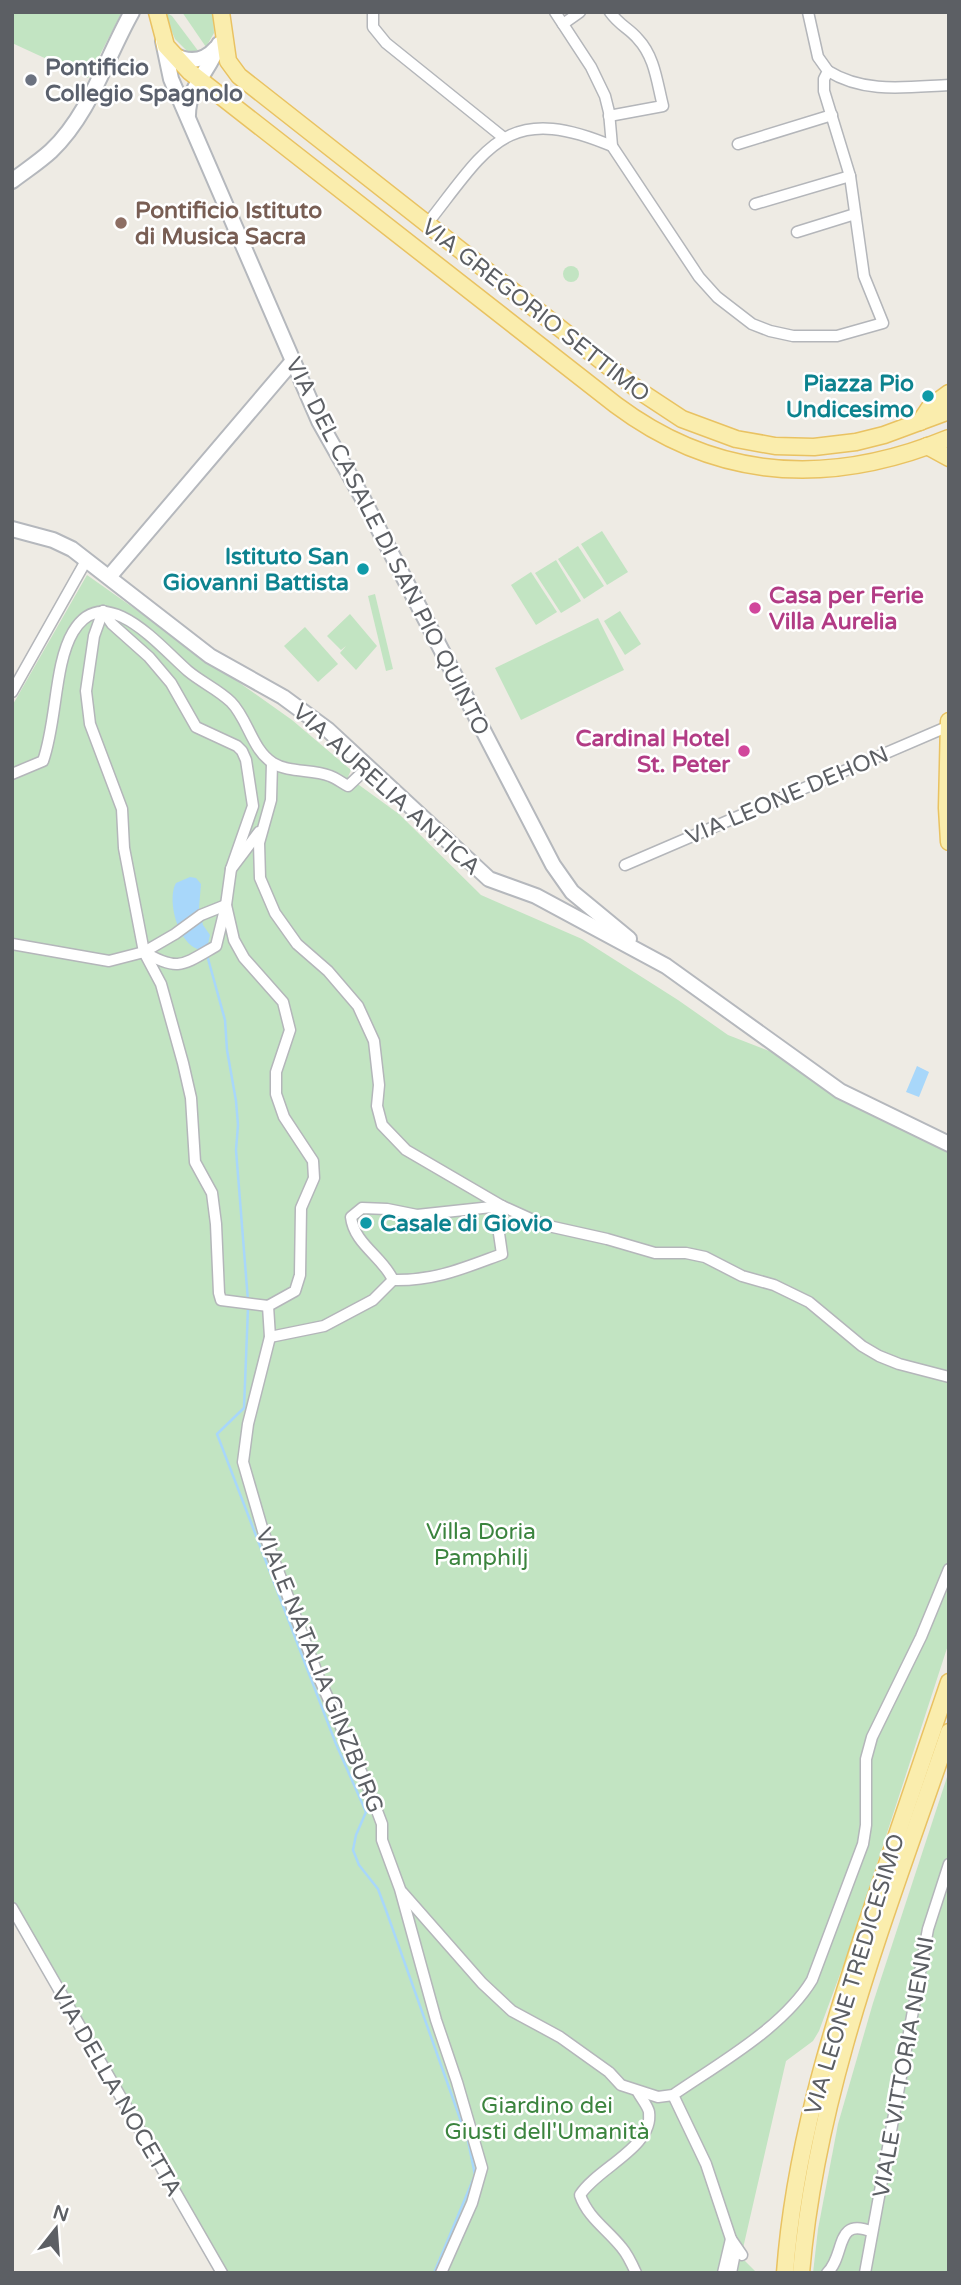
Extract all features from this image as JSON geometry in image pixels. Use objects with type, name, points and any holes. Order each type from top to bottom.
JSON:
[{"type":"main road","points":[[12,181],[52,151],[69,130],[86,105],[132,12]]},
{"type":"main road","points":[[157,12],[166,46],[182,59],[198,60],[210,54],[220,37]]},
{"type":"main road","name":"VIA GREGORIO SETTIMO","points":[[220,12],[220,37],[228,61],[236,73],[650,400],[674,415],[701,427],[755,443],[814,447],[867,440],[920,422]]},
{"type":"main road","points":[[188,116],[190,97],[212,62],[220,37]]},
{"type":"main road","name":"VIA GREGORIO SETTIMO","points":[[166,46],[199,79],[616,405],[667,438],[748,466],[790,470],[859,466],[927,446]]},
{"type":"main road","name":"VIA DEL CASALE DI SAN PIO QUINTO","points":[[166,46],[168,71],[325,433],[416,598],[540,841],[572,892],[600,917],[666,966]]},
{"type":"main road","points":[[110,577],[292,362]]},
{"type":"main road","points":[[920,422],[930,407],[949,393]]},
{"type":"main road","points":[[920,422],[949,411]]},
{"type":"main road","points":[[927,446],[949,438]]},
{"type":"main road","points":[[927,446],[949,458]]},
{"type":"main road","name":"VIA AURELIA ANTICA","points":[[12,529],[60,542],[87,559],[211,656],[305,713],[368,767],[484,876],[501,885],[536,896],[666,966],[845,1094],[949,1144]]},
{"type":"main road","points":[[949,723],[949,842]]},
{"type":"main road","points":[[536,896],[560,900],[572,892]]},
{"type":"main road","name":"VIA LEONE TREDICESIMO","points":[[785,2273],[797,2177],[824,2057],[949,1682]]},
{"type":"main road","name":"VIA LEONE TREDICESIMO","points":[[801,2273],[814,2171],[833,2084],[850,2025],[949,1732]]},
{"type":"street","points":[[373,12],[373,27],[386,43],[504,138]]},
{"type":"street","points":[[555,12],[595,73],[605,96],[612,146],[704,284],[724,304],[747,321],[778,333],[813,338],[848,334],[883,323],[864,276],[850,176],[824,88],[828,71]]},
{"type":"street","points":[[563,24],[580,12]]},
{"type":"street","points":[[609,116],[663,106],[652,59],[638,38],[620,25],[610,12]]},
{"type":"street","points":[[808,12],[818,57],[828,71],[852,83],[874,87],[949,85]]},
{"type":"street","points":[[738,144],[832,115]]},
{"type":"street","points":[[427,224],[478,160],[504,138],[528,129],[549,127],[579,133],[612,146]]},
{"type":"street","points":[[755,204],[850,176]]},
{"type":"street","points":[[797,232],[855,214]]},
{"type":"street","points":[[12,692],[87,559]]},
{"type":"street","points":[[12,774],[43,761],[64,653],[74,631],[88,616],[103,611],[115,614],[146,631],[189,672],[232,703],[258,748],[272,762],[285,768],[330,776],[348,786],[368,767]]},
{"type":"street","points":[[103,611],[112,624],[142,650],[171,683],[196,727],[237,746],[242,751],[250,778],[253,806],[231,869],[216,946],[187,963],[165,964],[144,952]]},
{"type":"street","points":[[103,611],[94,636],[86,691],[90,724],[122,809],[125,858],[144,952],[161,984],[191,1098],[195,1162],[212,1193],[219,1293],[221,1300],[268,1306],[295,1291],[300,1275],[301,1208],[314,1178],[313,1161],[284,1117],[276,1094],[276,1072],[290,1030],[282,1002],[244,958],[234,940],[226,905]]},
{"type":"street","name":"VIA LEONE DEHON","points":[[625,865],[949,723]]},
{"type":"street","points":[[272,762],[271,800],[259,843],[260,878],[275,913],[298,944],[328,971],[358,1006],[374,1041],[379,1085],[377,1106],[382,1125],[406,1150],[502,1206],[544,1226],[607,1239],[656,1253],[686,1253],[705,1258],[743,1276],[774,1285],[818,1308],[862,1346],[879,1356],[949,1377]]},
{"type":"street","points":[[231,869],[262,828]]},
{"type":"street","points":[[12,944],[109,961],[144,952],[201,915],[226,905]]},
{"type":"street","points":[[393,1280],[352,1225],[351,1217],[362,1208],[387,1209],[417,1215],[502,1206]]},
{"type":"street","points":[[270,1337],[324,1326],[373,1300],[393,1280],[418,1281],[446,1275],[502,1254],[496,1213],[502,1206]]},
{"type":"street","name":"VIALE NATALIA GINZBURG","points":[[268,1306],[270,1337],[248,1424],[243,1462],[263,1531],[319,1678],[382,1824],[382,1840],[400,1889],[436,2020],[482,2168],[472,2203],[441,2273]]},
{"type":"street","points":[[400,1889],[475,1976],[512,2011],[560,2037],[609,2072],[621,2085],[658,2097],[673,2095],[772,2023],[804,1992],[812,1980],[863,1844],[866,1825],[866,1759],[872,1737],[921,1637],[949,1569]]},
{"type":"street","name":"VIALE VITTORIA NENNI","points":[[865,2273],[928,1929],[949,1864]]},
{"type":"street","name":"VIA DELLA NOCETTA","points":[[12,1908],[222,2273]]},
{"type":"street","points":[[636,2273],[622,2247],[594,2221],[580,2195],[587,2183],[647,2132],[649,2111],[638,2092]]},
{"type":"street","points":[[673,2095],[706,2164],[736,2247],[731,2273]]},
{"type":"street","points":[[827,2273],[836,2263],[840,2244],[848,2232],[860,2227],[872,2232]]},
{"type":"street","points":[[723,2273],[730,2250],[736,2247]]},
{"type":"green space","points":[[12,12],[122,12],[88,78],[12,43]]},
{"type":"green space","points":[[182,12],[213,12],[214,33],[206,47]]},
{"type":"green space","points":[[167,13],[199,52],[189,53],[175,39],[165,15]]},
{"type":"green space","points":[[571,266],[577,268],[577,280],[571,282],[565,280],[563,274],[565,268]]},
{"type":"green space","points":[[602,531],[628,572],[607,585],[581,544]]},
{"type":"green space","points":[[578,546],[604,586],[584,599],[558,559]]},
{"type":"green space","points":[[556,560],[581,601],[561,613],[535,573]]},
{"type":"green space","points":[[531,572],[557,612],[536,625],[511,585]]},
{"type":"green space","name":"Villa Doria Pamphilj","points":[[87,575],[292,720],[351,770],[348,777],[399,814],[481,895],[582,939],[728,1035],[777,1054],[949,1150],[949,1642],[849,1950],[819,2031],[813,2041],[786,2061],[741,2257],[757,2273],[226,2273],[12,1901],[12,706]]},
{"type":"green space","points":[[375,594],[393,669],[386,671],[368,596]]},
{"type":"green space","points":[[620,611],[641,644],[625,655],[604,621]]},
{"type":"green space","points":[[350,614],[377,646],[356,670],[340,653],[346,646],[341,650],[327,636]]},
{"type":"green space","points":[[598,618],[624,670],[521,720],[495,668]]},
{"type":"green space","points":[[305,627],[338,664],[318,682],[284,646]]},
{"type":"green space","points":[[949,1771],[949,2273],[813,2273],[818,2229],[838,2124],[873,2003]]},
{"type":"water","points":[[190,877],[196,878],[201,884],[199,908],[203,925],[210,935],[208,944],[202,950],[187,941],[174,911],[173,891],[176,883]]},
{"type":"water","points":[[917,1066],[929,1072],[919,1097],[906,1092]]},
{"type":"waterway","points":[[207,955],[225,1020],[236,1101],[236,1150],[248,1301]]},
{"type":"waterway","points":[[248,1308],[244,1408],[217,1434],[336,1744],[366,1812],[353,1850],[359,1865],[378,1889],[468,2141],[475,2175],[434,2273]]},
{"type":"place","name":"Pontificio Collegio Spagnolo","points":[[31,80]]},
{"type":"place","name":"Pontificio Istituto di Musica Sacra","points":[[121,223]]},
{"type":"place","name":"Piazza Pio Undicesimo","points":[[928,396]]},
{"type":"place","name":"Istituto San Giovanni Battista","points":[[363,569]]},
{"type":"place","name":"Casa per Ferie Villa Aurelia","points":[[755,608]]},
{"type":"place","name":"Cardinal Hotel St. Peter","points":[[744,751]]},
{"type":"place","name":"Casale di Giovio","points":[[366,1223]]},
{"type":"park label","name":"Giardino dei Giusti dell'Umanità","points":[[547,2118]]}]
